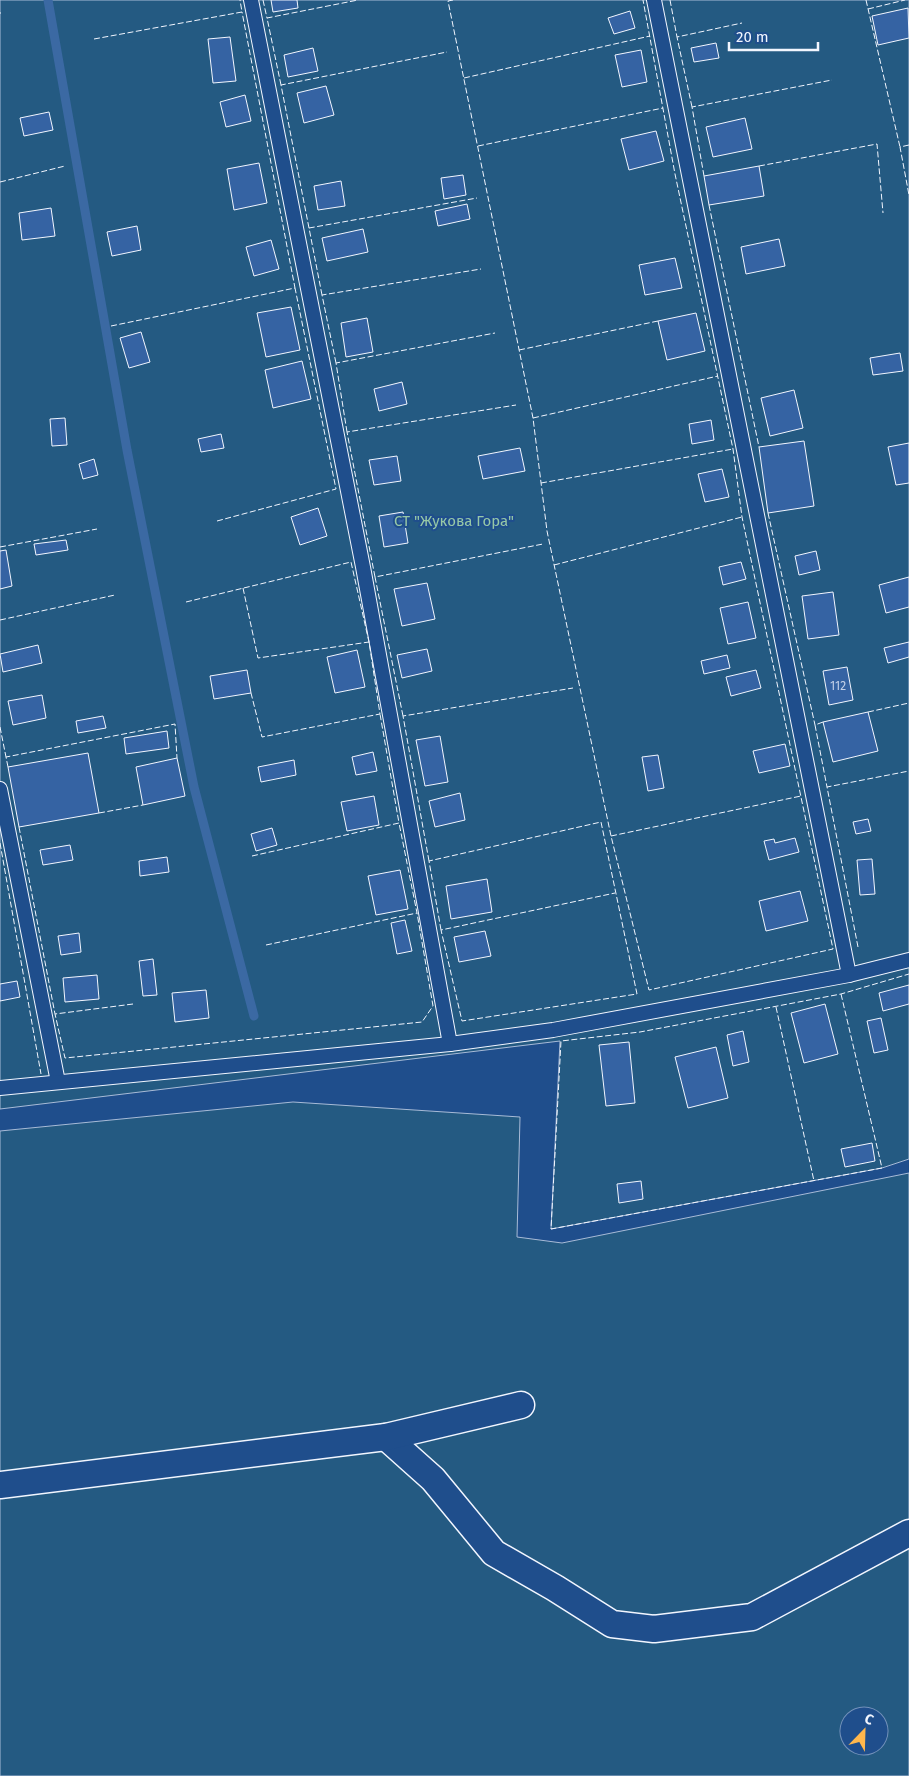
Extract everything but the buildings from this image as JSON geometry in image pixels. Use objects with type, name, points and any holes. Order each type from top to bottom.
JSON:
[{"type":"street","points":[[0,1485],[386,1437],[521,1405]]},
{"type":"street","points":[[386,1437],[433,1479],[494,1553],[612,1624],[654,1629],[752,1617],[909,1533]]},
{"type":"lane","points":[[251,0],[365,576],[450,1044]]},
{"type":"lane","points":[[654,0],[849,975]]},
{"type":"lane","points":[[0,789],[58,1082]]},
{"type":"lane","points":[[0,1088],[450,1044],[553,1030],[849,975],[909,960]]},
{"type":"green space","name":"СТ \"Жукова Гора\"","points":[[0,0],[909,0],[909,1159],[882,1168],[551,1229],[560,1041],[0,1109]]},
{"type":"green space","points":[[293,1102],[520,1117],[517,1237],[562,1243],[909,1173],[909,1776],[0,1776],[0,1131]]},
{"type":"waterway","points":[[48,0],[127,450],[194,787],[254,1016]]},
{"type":"fence","points":[[94,39],[242,12],[240,0]]},
{"type":"fence","points":[[263,0],[267,18]]},
{"type":"fence","points":[[281,85],[267,18],[358,0]]},
{"type":"fence","points":[[453,0],[448,1],[533,418],[547,531],[611,836],[649,990],[833,949],[742,517],[733,449],[675,174],[643,0]]},
{"type":"fence","points":[[670,0],[677,37]]},
{"type":"fence","points":[[866,0],[900,147]]},
{"type":"fence","points":[[868,9],[905,0]]},
{"type":"fence","points":[[111,326],[295,288],[242,12]]},
{"type":"fence","points":[[692,107],[677,37],[742,23]]},
{"type":"fence","points":[[464,78],[650,36]]},
{"type":"fence","points":[[309,228],[281,85],[447,52]]},
{"type":"fence","points":[[704,176],[692,107],[832,80]]},
{"type":"fence","points":[[478,146],[663,108]]},
{"type":"fence","points":[[759,166],[877,144],[883,213]]},
{"type":"fence","points":[[909,145],[900,147],[909,195]]},
{"type":"fence","points":[[0,182],[65,166]]},
{"type":"fence","points":[[322,295],[309,228],[477,198]]},
{"type":"fence","points":[[709,205],[759,447]]},
{"type":"fence","points":[[336,363],[322,295],[481,269]]},
{"type":"fence","points":[[217,521],[336,489],[295,288]]},
{"type":"fence","points":[[519,350],[658,321]]},
{"type":"fence","points":[[347,432],[336,363],[495,333]]},
{"type":"fence","points":[[533,418],[718,376]]},
{"type":"fence","points":[[375,577],[347,432],[516,405]]},
{"type":"fence","points":[[541,483],[733,449]]},
{"type":"fence","points":[[768,513],[815,725]]},
{"type":"fence","points":[[554,565],[742,517]]},
{"type":"fence","points":[[0,547],[97,529]]},
{"type":"fence","points":[[403,716],[375,577],[543,544]]},
{"type":"fence","points":[[186,602],[351,562],[369,642],[380,714],[262,737],[251,693]]},
{"type":"fence","points":[[243,588],[258,658],[369,642]]},
{"type":"fence","points":[[0,620],[115,595]]},
{"type":"fence","points":[[429,861],[403,716],[573,688]]},
{"type":"fence","points":[[868,712],[909,703]]},
{"type":"fence","points":[[252,856],[399,823],[380,714]]},
{"type":"fence","points":[[823,722],[815,725],[827,787]]},
{"type":"fence","points":[[8,767],[6,757],[175,724],[177,758]]},
{"type":"fence","points":[[0,727],[6,757]]},
{"type":"fence","points":[[858,947],[827,787],[909,771]]},
{"type":"fence","points":[[611,836],[801,796]]},
{"type":"fence","points":[[99,813],[143,805]]},
{"type":"fence","points":[[441,930],[429,861],[601,822],[637,994],[462,1021],[441,930],[615,893]]},
{"type":"fence","points":[[266,945],[417,913],[399,823]]},
{"type":"fence","points":[[19,827],[55,1014]]},
{"type":"fence","points":[[0,843],[41,1074]]},
{"type":"fence","points":[[133,1004],[55,1014],[65,1058],[422,1022],[433,1006],[417,913]]},
{"type":"fence","points":[[841,994],[882,1168],[551,1229],[561,1041],[640,1032],[841,994],[909,974]]},
{"type":"fence","points":[[776,1007],[814,1181]]}]
